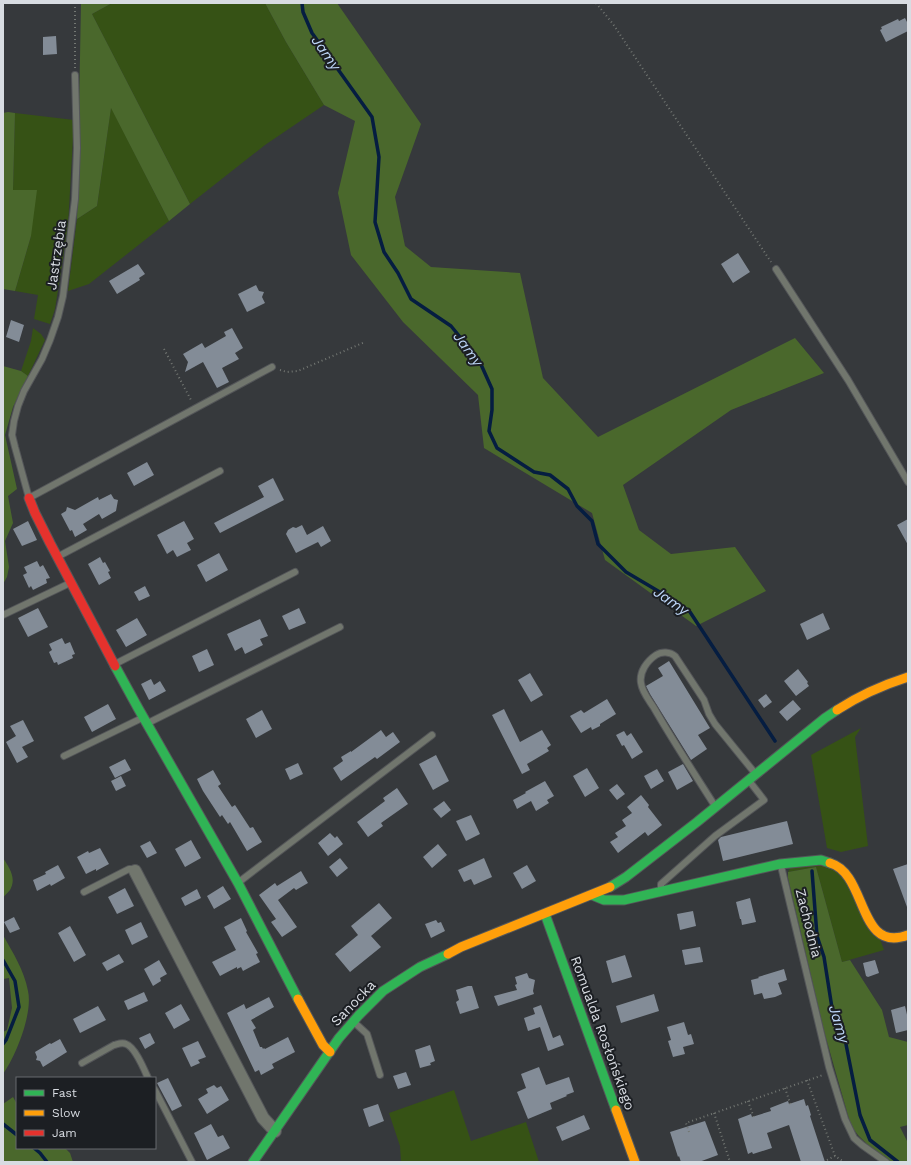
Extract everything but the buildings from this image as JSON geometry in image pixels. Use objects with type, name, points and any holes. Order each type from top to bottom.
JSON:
[{"type":"street","points":[[29,498],[35,513],[145,720],[238,882],[284,974],[323,1044],[330,1052]]},
{"type":"street","name":"Sanocka","points":[[253,1162],[353,1021],[383,991],[420,967],[479,939],[592,895],[626,878],[825,718],[848,703],[888,682],[908,677]]},
{"type":"street","points":[[592,895],[604,900],[624,900],[780,864],[821,860],[834,864],[845,873],[854,886],[875,930],[882,936],[890,938],[900,938],[908,935]]},
{"type":"street","points":[[135,871],[263,1118],[275,1131]]},
{"type":"street","name":"Romualda Rosłońskiego","points":[[545,914],[635,1162]]},
{"type":"lane","name":"Jastrzębia","points":[[29,498],[12,435],[18,406],[50,340],[63,296],[75,199],[75,75]]},
{"type":"lane","points":[[776,269],[848,380],[908,482]]},
{"type":"lane","points":[[29,498],[272,367]]},
{"type":"lane","points":[[58,556],[220,471]]},
{"type":"lane","points":[[115,664],[295,572]]},
{"type":"lane","points":[[3,615],[72,583]]},
{"type":"lane","points":[[64,756],[145,720],[340,627]]},
{"type":"lane","points":[[716,807],[666,729],[641,684],[641,675],[645,666],[655,656],[663,652],[672,653],[676,656],[704,700],[709,714],[715,724],[756,774]]},
{"type":"lane","points":[[238,882],[432,735]]},
{"type":"lane","points":[[661,891],[662,884],[715,836],[764,800],[749,780]]},
{"type":"lane","name":"Zachodnia","points":[[780,864],[831,1072],[845,1119],[854,1138],[862,1146],[885,1161]]},
{"type":"lane","points":[[84,892],[129,869],[135,871]]},
{"type":"lane","points":[[353,1021],[367,1034],[380,1075]]},
{"type":"lane","points":[[82,1063],[114,1045],[125,1043],[134,1051],[147,1077]]},
{"type":"lane","points":[[156,1092],[192,1162]]},
{"type":"path","points":[[75,3],[75,75]]},
{"type":"path","points":[[596,3],[613,24],[776,269]]},
{"type":"path","points":[[272,367],[287,372],[298,371],[364,342]]},
{"type":"path","points":[[164,349],[196,408]]},
{"type":"path","points":[[689,1132],[686,1123],[831,1072]]},
{"type":"path","points":[[807,1080],[835,1156],[844,1162]]},
{"type":"path","points":[[785,1088],[791,1106]]},
{"type":"path","points":[[748,1101],[754,1118]]},
{"type":"path","points":[[714,1113],[730,1162]]},
{"type":"path","points":[[827,1160],[835,1156]]},
{"type":"green space","points":[[81,3],[112,3],[92,14],[190,204],[169,221],[111,108],[97,206],[77,219]]},
{"type":"green space","points":[[112,3],[265,3],[286,42],[324,105],[265,145],[190,204],[92,14]]},
{"type":"green space","points":[[265,3],[337,3],[421,124],[395,197],[405,246],[431,267],[520,273],[543,378],[598,437],[795,338],[824,373],[731,410],[623,485],[639,530],[671,554],[735,547],[766,591],[696,626],[605,560],[592,513],[484,448],[478,395],[403,322],[351,255],[338,193],[355,121],[324,105],[286,42]]},
{"type":"green space","points":[[111,107],[169,221],[89,284],[68,291],[77,219],[97,206]]},
{"type":"green space","points":[[3,113],[15,113],[13,190],[37,190],[31,236],[15,291],[3,289]]},
{"type":"green space","points":[[15,113],[74,120],[68,226],[55,309],[50,324],[34,319],[38,295],[15,291],[31,236],[13,190]]},
{"type":"green space","points":[[33,328],[41,334],[45,340],[28,376],[21,371],[31,341]]},
{"type":"green space","points":[[3,366],[21,371],[28,376],[13,407],[5,435],[17,489],[8,496],[13,523],[5,541],[9,567],[7,577],[3,584]]},
{"type":"green space","points":[[861,728],[855,737],[868,846],[841,852],[827,848],[811,755]]},
{"type":"green space","points":[[3,858],[11,872],[13,880],[10,889],[3,898]]},
{"type":"green space","points":[[819,863],[833,868],[840,873],[850,886],[867,926],[874,935],[880,939],[884,950],[842,962],[816,867],[788,872],[791,867],[797,864]]},
{"type":"green space","points":[[816,867],[842,962],[850,960],[882,1010],[889,1037],[908,1042],[908,1125],[900,1127],[908,1143],[907,1162],[891,1162],[867,1144],[851,1126],[824,1031],[788,878],[788,872]]},
{"type":"green space","points":[[3,935],[24,976],[29,1000],[26,1022],[18,1046],[3,1074],[3,1032],[7,1030],[12,1008],[9,978],[3,979]]},
{"type":"green space","points":[[454,1090],[471,1141],[526,1122],[539,1162],[401,1162],[400,1146],[389,1113]]},
{"type":"green space","points":[[13,1097],[16,1102],[16,1149],[66,1149],[70,1153],[73,1162],[3,1162],[3,1104]]},
{"type":"waterway","name":"Jamy","points":[[302,3],[303,12],[312,33],[372,117],[379,157],[375,222],[384,252],[398,273],[411,299],[451,326],[479,360],[492,389],[492,410],[489,431],[497,448],[534,472],[550,475],[568,489],[577,506],[592,521],[598,544],[626,572],[675,601],[690,612],[775,741]]},
{"type":"waterway","name":"Jamy","points":[[812,871],[817,936],[824,957],[832,1008],[842,1024],[860,1115],[870,1140],[898,1162]]},
{"type":"waterway","points":[[3,960],[15,981],[19,1007],[3,1044]]},
{"type":"waterway","points":[[3,1124],[16,1134]]},
{"type":"waterway","points":[[35,1149],[47,1162]]},
{"type":"traffic: fast","points":[[115,666],[238,883],[298,999]]},
{"type":"traffic: fast","points":[[610,887],[626,877],[697,822],[825,718],[837,710]]},
{"type":"traffic: fast","points":[[592,895],[604,900],[624,900],[780,864],[821,860],[830,863]]},
{"type":"traffic: fast","points":[[545,914],[616,1110]]},
{"type":"traffic: fast","points":[[253,1162],[339,1038],[359,1015],[383,991],[420,967],[448,954]]},
{"type":"traffic: slow","points":[[837,710],[872,691],[908,677]]},
{"type":"traffic: slow","points":[[830,863],[842,870],[851,882],[871,923],[880,933],[892,938],[908,935]]},
{"type":"traffic: slow","points":[[448,954],[461,947],[610,887]]},
{"type":"traffic: slow","points":[[298,999],[323,1045],[330,1052]]},
{"type":"traffic: slow","points":[[616,1110],[635,1162]]},
{"type":"traffic: jam","points":[[29,498],[50,543],[115,666]]}]
